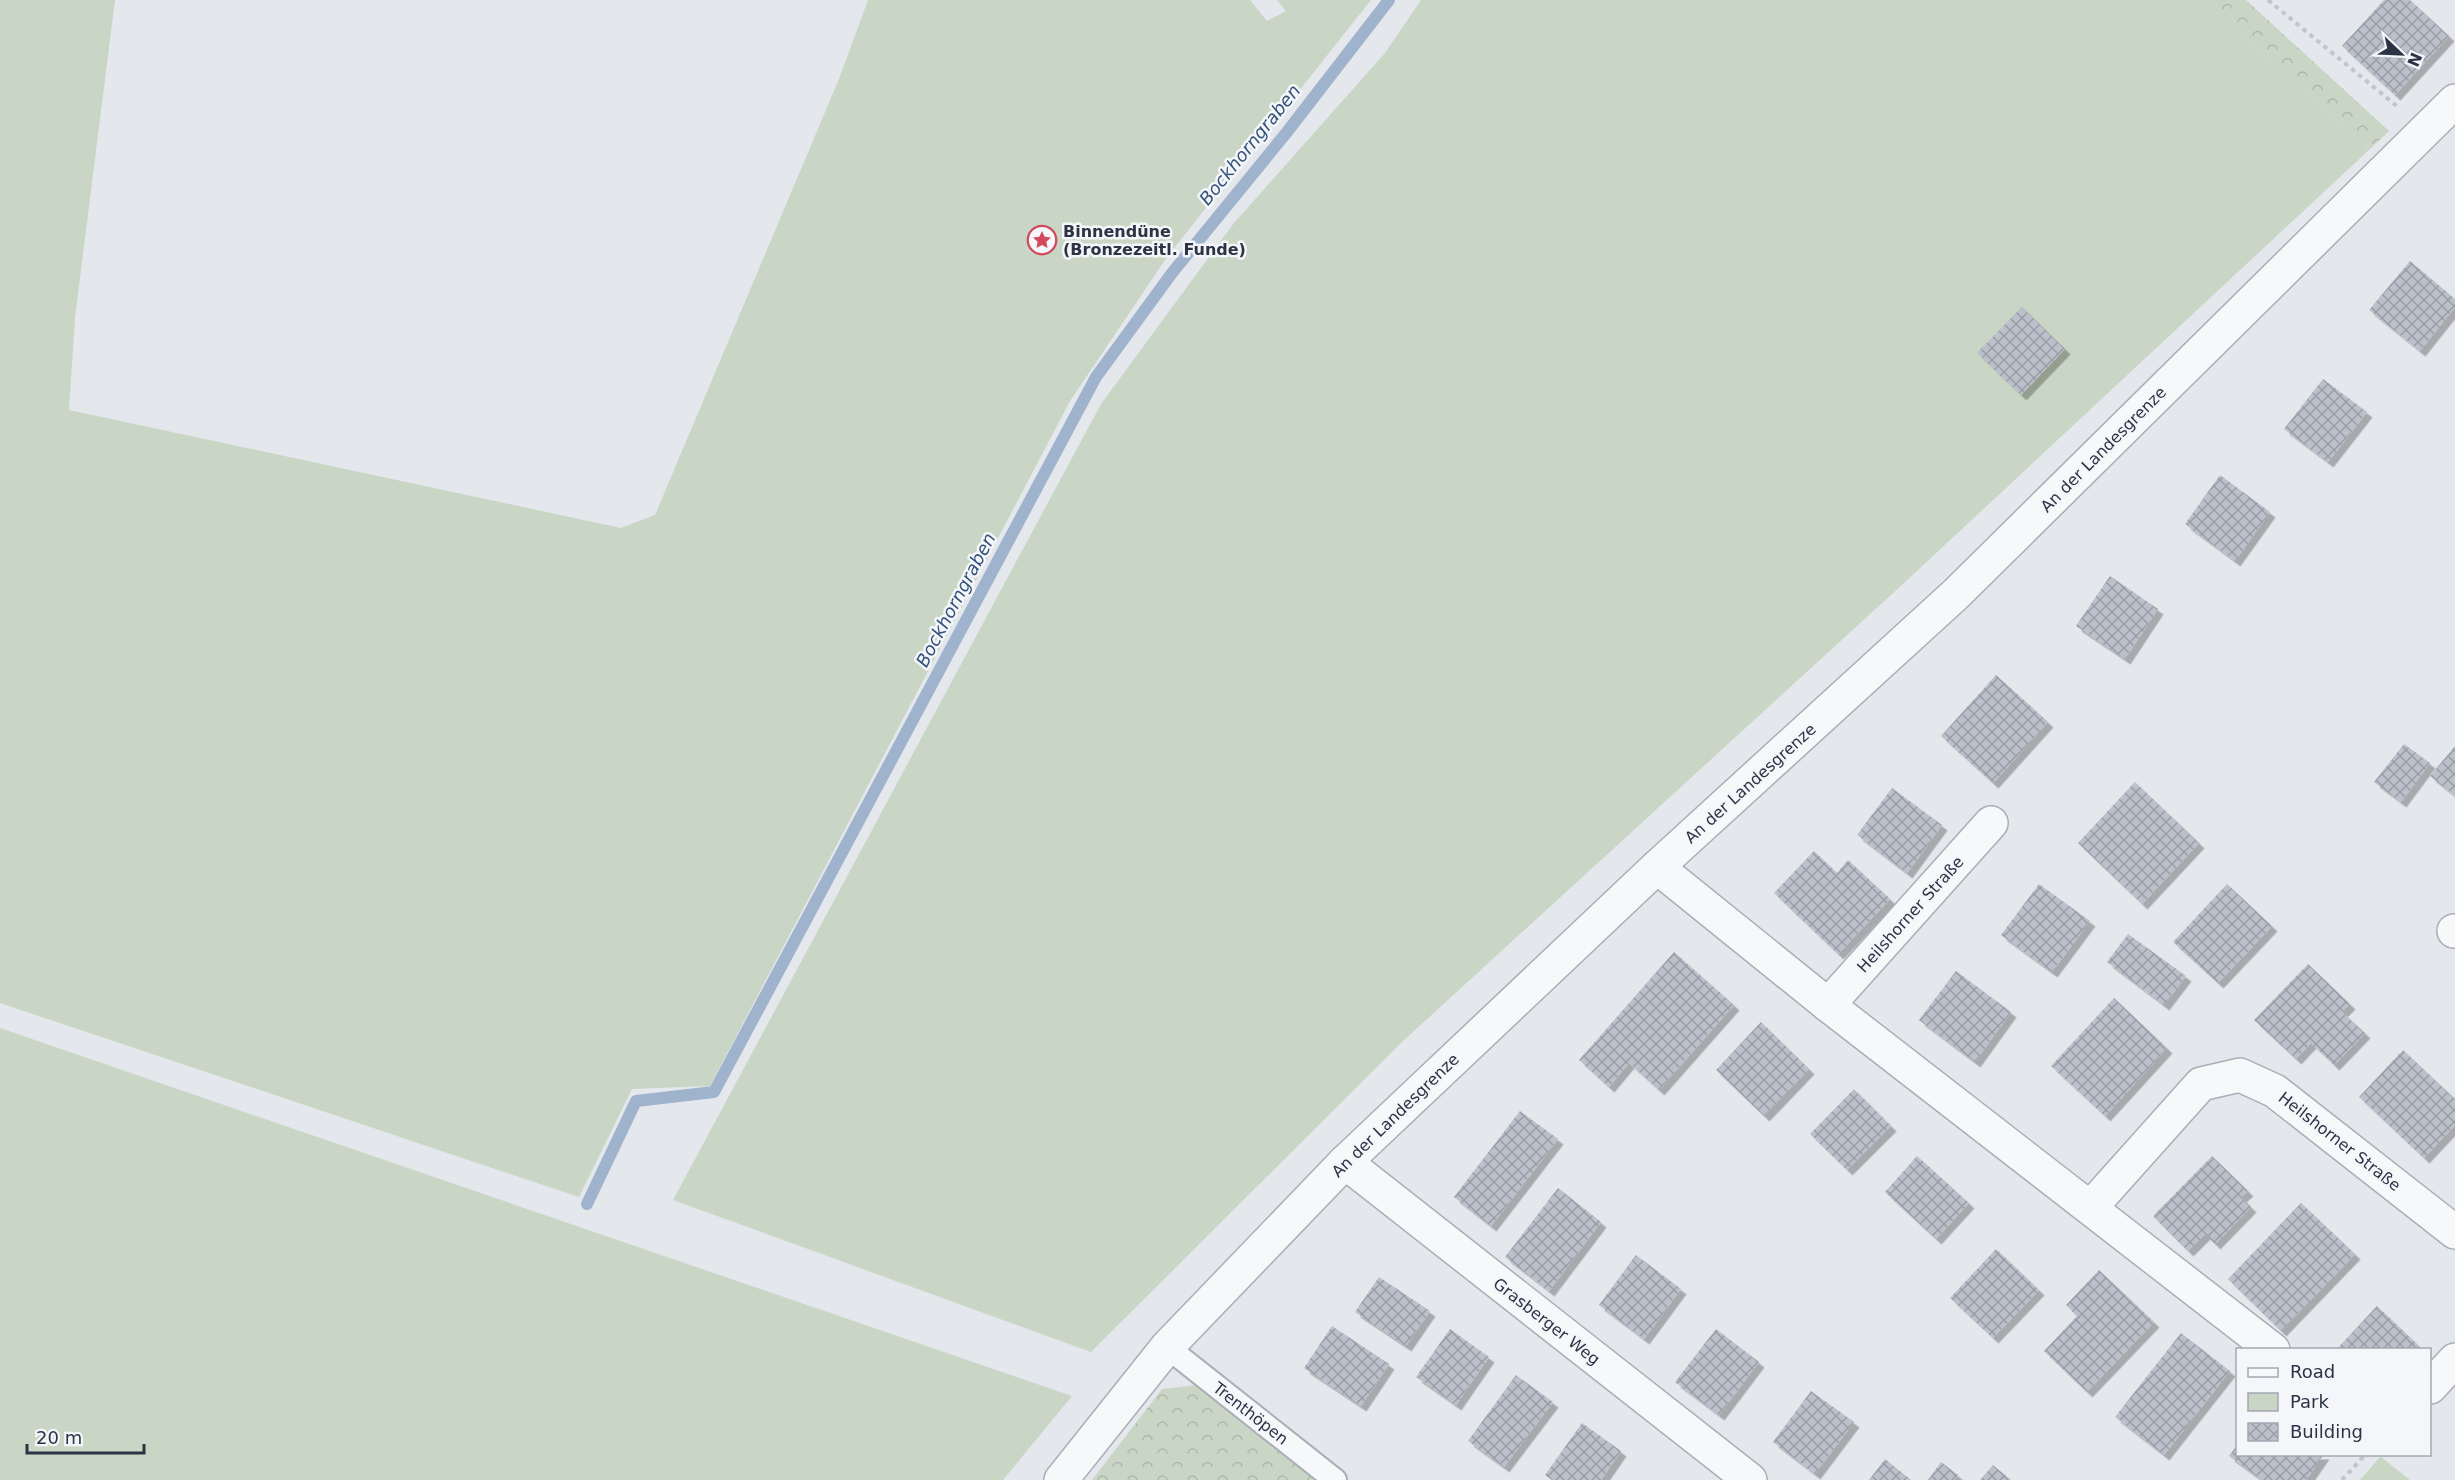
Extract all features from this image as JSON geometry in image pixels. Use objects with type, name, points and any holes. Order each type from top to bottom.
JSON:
[{"type":"street","name":"An der Landesgrenze","points":[[1061,1480],[1167,1347],[1345,1162],[1657,867],[1956,594],[2455,101]]},
{"type":"street","name":"Heilshorner Straße","points":[[1828,1005],[1991,823]]},
{"type":"street","points":[[1657,867],[1828,1005],[2270,1348]]},
{"type":"street","name":"Heilshorner Straße","points":[[2091,1207],[2201,1084],[2240,1075],[2275,1091],[2455,1232]]},
{"type":"street","name":"Grasberger Weg","points":[[1345,1162],[1750,1480]]},
{"type":"street","points":[[2431,1386],[2455,1360]]},
{"type":"lane","name":"Trenthöpen","points":[[1167,1347],[1335,1480]]},
{"type":"path","points":[[2268,0],[2427,130]]},
{"type":"path","points":[[2342,1480],[2365,1456]]},
{"type":"green space","points":[[0,0],[115,0],[75,318],[69,410],[621,528],[655,515],[839,79],[868,0],[1250,0],[1267,21],[1286,11],[1277,0],[1371,0],[1167,257],[1070,401],[710,1086],[632,1089],[579,1197],[0,1003]]},
{"type":"green space","points":[[1421,0],[2202,0],[2370,149],[1904,583],[1402,1042],[1091,1352],[673,1200],[1101,404],[1234,223],[1385,53]]},
{"type":"green space","points":[[2202,0],[2246,0],[2389,131],[2370,149]]},
{"type":"green space","points":[[0,1028],[1072,1396],[1003,1480],[0,1480]]},
{"type":"green space","points":[[1197,1385],[1318,1480],[1092,1480],[1162,1389]]},
{"type":"green space","points":[[2381,1457],[2410,1480],[2360,1480]]},
{"type":"building","points":[[2384,0],[2410,0],[2449,36],[2395,95],[2342,46]]},
{"type":"building","points":[[2410,261],[2455,299],[2455,307],[2420,351],[2369,310]]},
{"type":"building","points":[[2022,307],[2065,349],[2021,395],[1977,353]]},
{"type":"building","points":[[2323,379],[2367,412],[2328,462],[2284,429]]},
{"type":"building","points":[[2220,475],[2270,512],[2235,561],[2185,524]]},
{"type":"building","points":[[2110,576],[2158,609],[2125,659],[2076,626]]},
{"type":"building","points":[[1996,675],[2048,722],[1993,783],[1941,736]]},
{"type":"building","points":[[2404,744],[2430,763],[2401,802],[2374,782]]},
{"type":"building","points":[[2455,746],[2455,796],[2430,776]]},
{"type":"building","points":[[2135,782],[2199,843],[2142,904],[2078,843]]},
{"type":"building","points":[[1892,788],[1942,825],[1907,873],[1857,835]]},
{"type":"building","points":[[1814,851],[1837,873],[1848,860],[1890,899],[1838,954],[1774,893]]},
{"type":"building","points":[[2039,884],[2090,921],[2052,972],[2001,935]]},
{"type":"building","points":[[2227,884],[2272,926],[2218,983],[2173,942]]},
{"type":"building","points":[[2128,934],[2186,976],[2164,1005],[2107,962]]},
{"type":"building","points":[[1674,952],[1734,1005],[1659,1090],[1629,1063],[1609,1087],[1579,1060]]},
{"type":"building","points":[[2308,964],[2350,1004],[2342,1012],[2365,1033],[2334,1065],[2311,1043],[2296,1059],[2254,1020]]},
{"type":"building","points":[[1956,971],[2011,1012],[1975,1062],[1919,1020]]},
{"type":"building","points":[[2114,998],[2167,1048],[2105,1116],[2051,1066]]},
{"type":"building","points":[[1761,1022],[1809,1069],[1764,1116],[1716,1070]]},
{"type":"building","points":[[2403,1050],[2455,1099],[2455,1125],[2424,1158],[2359,1097]]},
{"type":"building","points":[[1854,1089],[1891,1126],[1847,1170],[1810,1134]]},
{"type":"building","points":[[1520,1111],[1558,1139],[1491,1226],[1454,1197]]},
{"type":"building","points":[[1917,1156],[1969,1203],[1936,1239],[1885,1192]]},
{"type":"building","points":[[2212,1156],[2248,1191],[2241,1197],[2251,1207],[2215,1244],[2205,1234],[2188,1251],[2153,1216]]},
{"type":"building","points":[[1558,1188],[1601,1222],[1549,1291],[1505,1257]]},
{"type":"building","points":[[2301,1203],[2355,1254],[2281,1331],[2228,1279]]},
{"type":"building","points":[[1996,1249],[2039,1290],[1993,1338],[1950,1298]]},
{"type":"building","points":[[1636,1255],[1681,1289],[1644,1339],[1599,1305]]},
{"type":"building","points":[[2099,1270],[2154,1322],[2087,1392],[2044,1351],[2077,1316],[2066,1305]]},
{"type":"building","points":[[1379,1277],[1430,1311],[1406,1346],[1355,1312]]},
{"type":"building","points":[[2377,1306],[2418,1345],[2415,1348],[2338,1348]]},
{"type":"building","points":[[1332,1326],[1389,1364],[1361,1406],[1304,1368]]},
{"type":"building","points":[[1450,1329],[1489,1357],[1456,1405],[1416,1377]]},
{"type":"building","points":[[1716,1329],[1759,1362],[1719,1415],[1675,1382]]},
{"type":"building","points":[[2181,1333],[2230,1371],[2164,1455],[2115,1417]]},
{"type":"building","points":[[1516,1375],[1553,1402],[1504,1467],[1468,1441]]},
{"type":"building","points":[[1811,1391],[1854,1422],[1815,1474],[1773,1442]]},
{"type":"building","points":[[1582,1423],[1621,1451],[1601,1480],[1552,1480],[1545,1475]]},
{"type":"building","points":[[2236,1447],[2236,1456],[2323,1456],[2306,1480],[2262,1480],[2229,1456]]},
{"type":"building","points":[[1885,1459],[1911,1480],[1869,1480]]},
{"type":"building","points":[[1941,1462],[1958,1475],[1954,1480],[1928,1480]]},
{"type":"building","points":[[1993,1465],[2011,1480],[1980,1480]]},
{"type":"waterway","name":"Bockhorngraben","points":[[587,1204],[636,1101],[714,1092],[1096,377],[1172,273],[1287,132],[1389,0]]},
{"type":"place","name":"Binnendüne (Bronzezeitl. Funde)","points":[[1042,240]]}]
